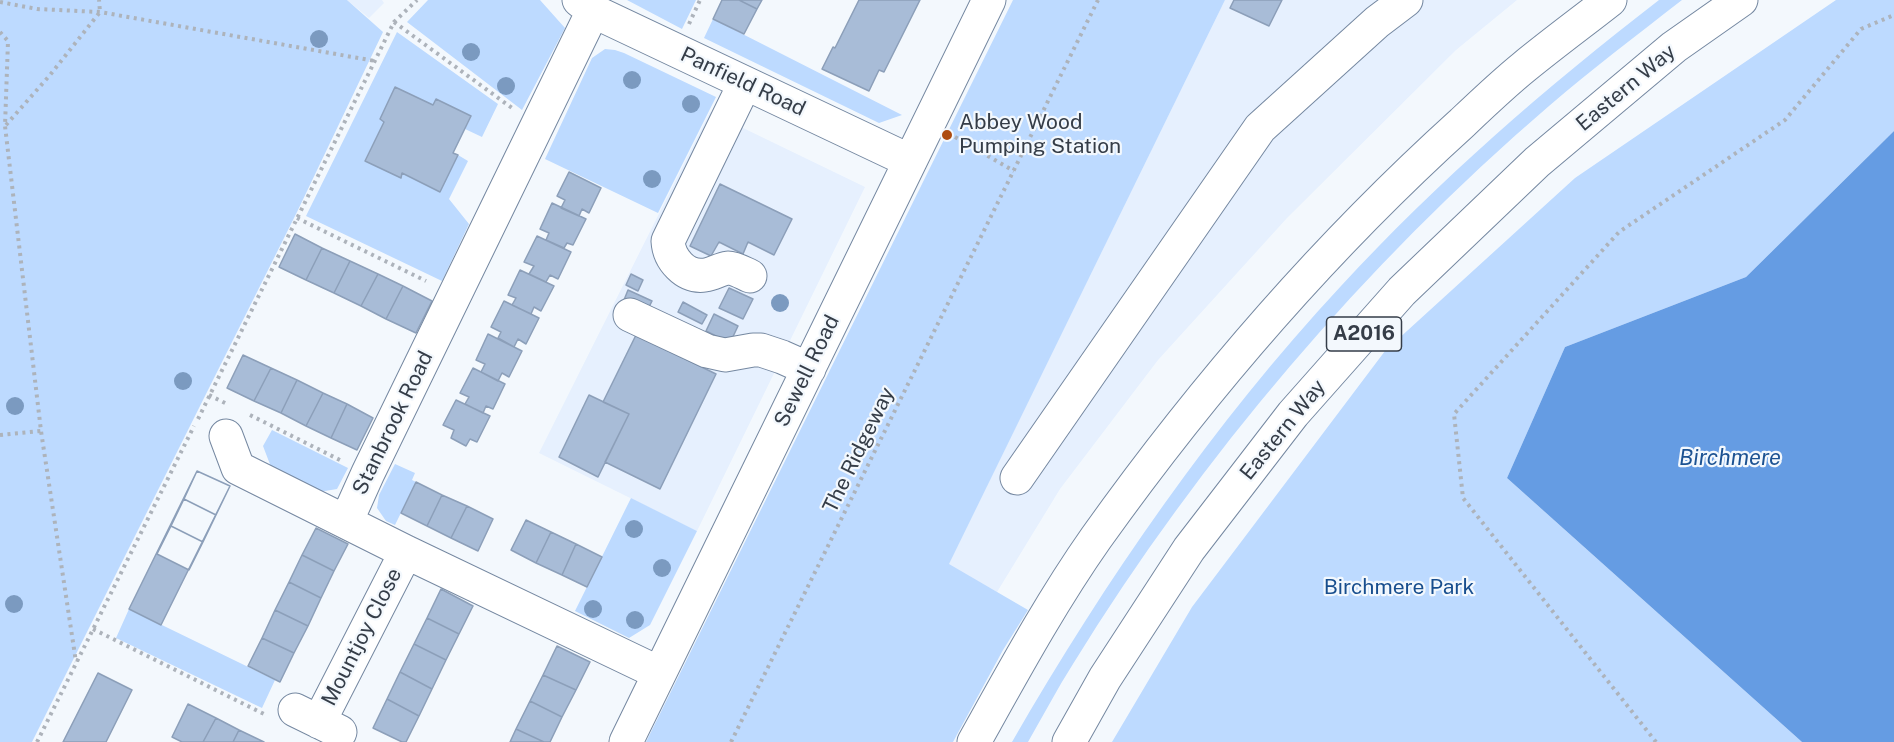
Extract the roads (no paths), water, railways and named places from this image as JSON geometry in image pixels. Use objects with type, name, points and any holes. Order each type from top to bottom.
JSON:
[{"type":"street","name":"Sewell Road","points":[[626,742],[989,0]]},
{"type":"street","points":[[1017,478],[1260,128],[1377,22],[1406,0]]},
{"type":"street","points":[[974,742],[1017,664],[1095,540],[1202,398],[1266,321],[1347,234],[1424,157],[1523,67],[1610,0]]},
{"type":"street","name":"Eastern Way","points":[[1069,742],[1105,678],[1189,549],[1293,414],[1402,291],[1537,162],[1674,47],[1741,0]]},
{"type":"street","name":"Panfield Road","points":[[586,6],[910,161]]},
{"type":"street","name":"Stanbrook Road","points":[[586,6],[536,125],[346,522],[659,674]]},
{"type":"street","points":[[745,83],[668,241],[668,250],[673,260],[689,273],[698,276],[726,268],[750,276]]},
{"type":"street","points":[[630,315],[707,351],[725,355],[761,350],[808,369]]},
{"type":"street","points":[[232,417],[238,468],[346,522]]},
{"type":"street","name":"Mountjoy Close","points":[[306,720],[406,552]]},
{"type":"water","name":"Birchmere","points":[[1894,131],[1894,742],[1802,742],[1507,478],[1565,347],[1746,277]]},
{"type":"place","name":"Abbey Wood Pumping Station","points":[[947,135]]},
{"type":"park label","name":"Birchmere Park","points":[[1399,588]]}]
